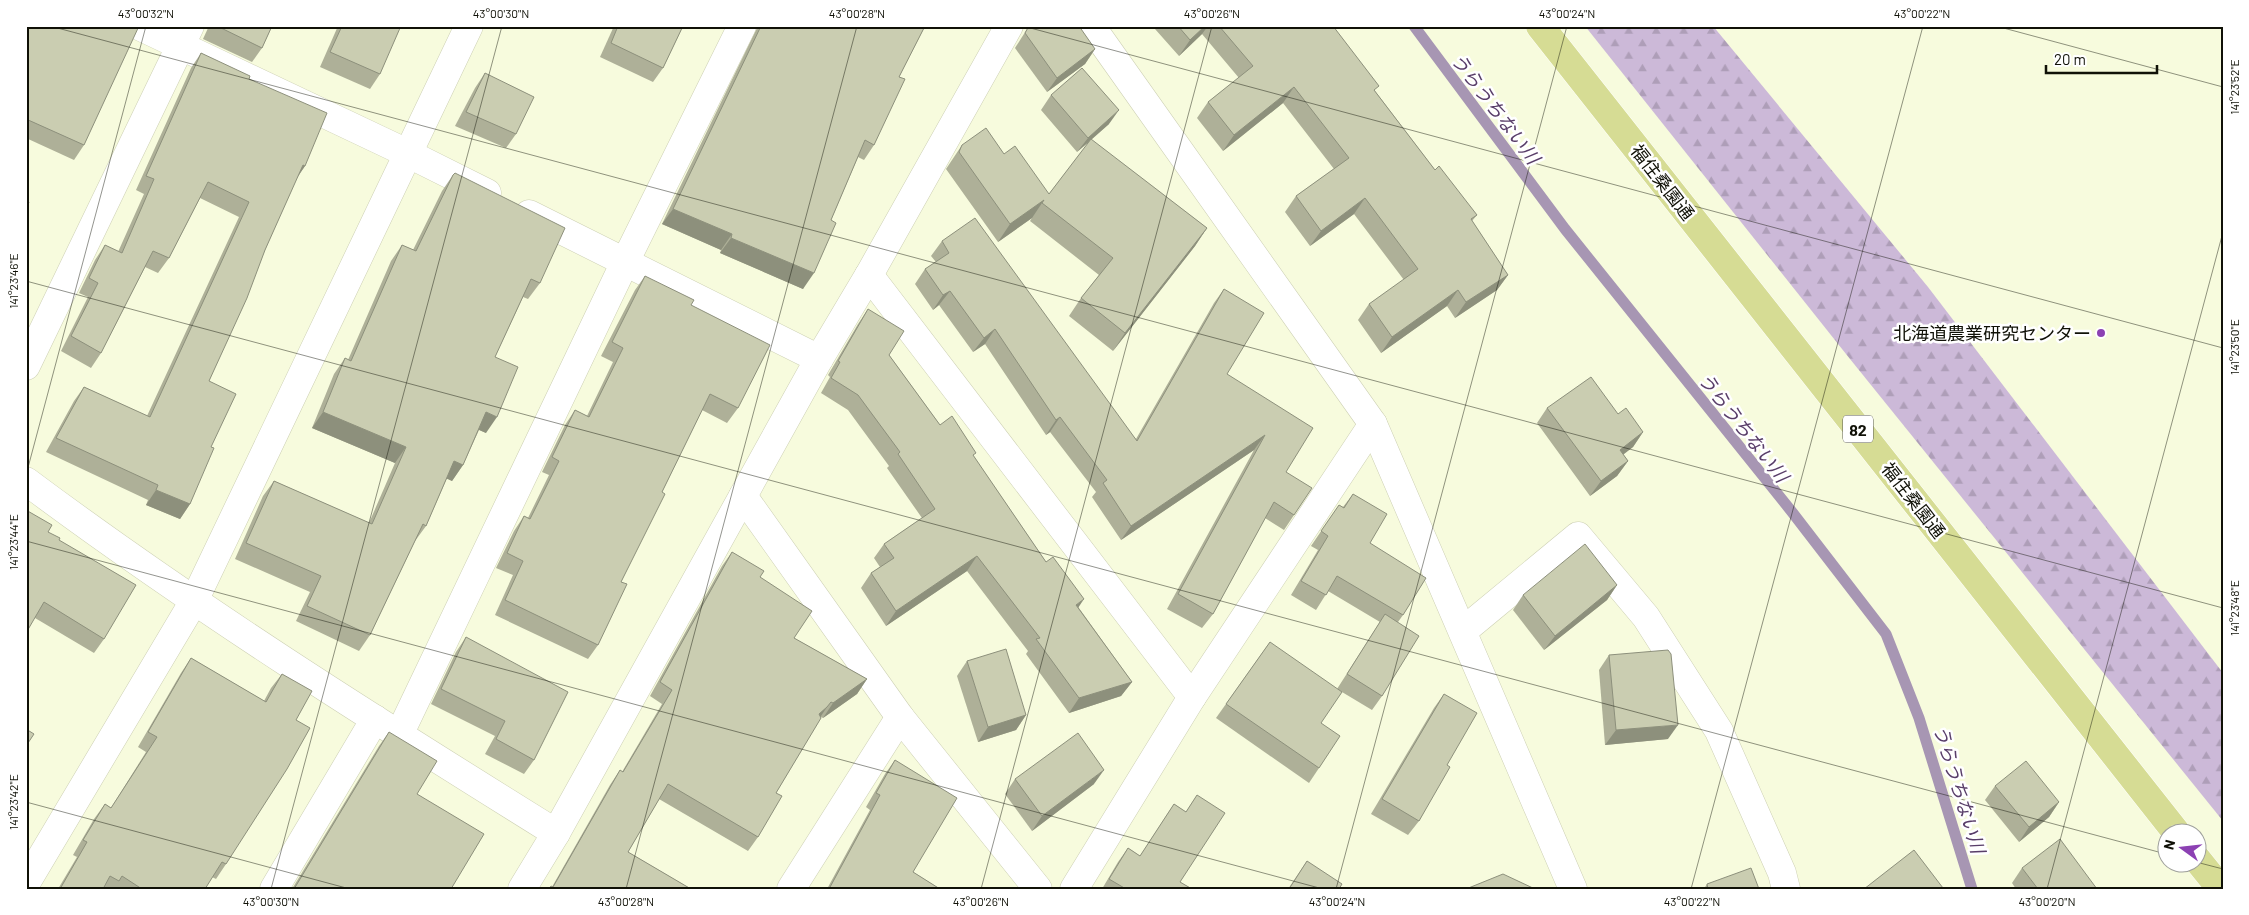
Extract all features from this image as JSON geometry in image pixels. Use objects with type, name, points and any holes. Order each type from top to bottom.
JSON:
[{"type":"main road","name":"福住桑園通","points":[[1540,26],[2168,822]]},
{"type":"main road","points":[[2206,870],[2221,889]]},
{"type":"street","points":[[139,26],[185,36],[407,153],[819,359]]},
{"type":"street","points":[[26,883],[194,601],[469,26]]},
{"type":"street","points":[[400,735],[625,262],[742,26]]},
{"type":"street","points":[[522,889],[556,833],[819,359],[869,275],[1009,26]]},
{"type":"street","points":[[1091,26],[1373,424],[1573,889]]},
{"type":"street","points":[[26,366],[185,36]]},
{"type":"street","points":[[869,275],[1192,697]]},
{"type":"street","points":[[1074,889],[1192,697],[1373,424]]},
{"type":"street","points":[[27,482],[194,601],[400,735],[556,833]]},
{"type":"street","points":[[743,496],[900,717],[1038,889]]},
{"type":"street","points":[[1462,631],[1578,536],[1646,617],[1719,731],[1782,873],[1786,889]]},
{"type":"street","points":[[792,889],[900,717]]},
{"type":"street","points":[[274,889],[375,718]]},
{"type":"green space","points":[[1585,26],[1713,26],[1928,287],[2223,673],[2223,821],[1850,359]]},
{"type":"building","points":[[26,26],[139,26],[84,145],[26,119]]},
{"type":"building","points":[[217,26],[272,26],[262,48]]},
{"type":"building","points":[[342,26],[396,26],[400,28],[380,74],[330,52]]},
{"type":"building","points":[[618,26],[683,26],[663,68],[611,43]]},
{"type":"building","points":[[761,26],[925,26],[899,77],[905,79],[874,145],[865,140],[831,220],[836,223],[814,273],[731,238],[732,234],[673,209]]},
{"type":"building","points":[[1029,26],[1079,26],[1095,49],[1057,78],[1025,33]]},
{"type":"building","points":[[1178,26],[1205,26],[1190,40]]},
{"type":"building","points":[[1219,26],[1333,26],[1379,86],[1374,90],[1435,170],[1439,166],[1477,215],[1471,219],[1508,275],[1466,302],[1458,290],[1392,337],[1369,304],[1418,269],[1365,198],[1321,231],[1296,196],[1349,158],[1294,87],[1234,135],[1208,102],[1253,66]]},
{"type":"building","points":[[201,53],[250,76],[249,79],[327,113],[305,166],[303,165],[265,250],[247,298],[209,381],[236,394],[211,447],[214,448],[190,504],[156,490],[158,485],[56,438],[84,387],[150,417],[249,202],[208,182],[169,258],[153,251],[101,353],[71,336],[98,283],[89,278],[105,245],[122,253],[154,179],[146,176]]},
{"type":"building","points":[[1082,68],[1119,110],[1088,138],[1051,95]]},
{"type":"building","points":[[485,73],[534,97],[516,134],[466,112]]},
{"type":"building","points":[[986,128],[1004,154],[1015,146],[1049,194],[1091,139],[1207,228],[1125,333],[1081,298],[1113,258],[1042,203],[1044,200],[1010,224],[959,152],[962,145]]},
{"type":"building","points":[[455,173],[565,228],[540,283],[531,279],[495,357],[518,367],[497,417],[486,412],[463,465],[454,461],[426,526],[423,524],[370,635],[307,606],[321,576],[246,543],[274,481],[372,524],[406,447],[323,412],[345,358],[351,361],[402,245],[416,251]]},
{"type":"building","points":[[975,218],[1137,441],[1224,289],[1264,313],[1227,374],[1313,428],[1286,472],[1312,488],[1294,515],[1274,502],[1213,614],[1178,594],[1265,435],[1131,526],[1103,483],[1107,480],[1060,417],[1056,420],[995,329],[984,338],[950,291],[943,295],[925,269],[949,253],[942,241]]},
{"type":"building","points":[[645,276],[694,300],[691,305],[770,345],[738,408],[710,394],[662,492],[665,494],[621,582],[627,584],[598,645],[505,600],[523,561],[507,553],[524,516],[530,519],[559,461],[552,457],[575,410],[589,417],[623,348],[612,342]]},
{"type":"building","points":[[868,309],[904,331],[889,355],[940,425],[952,416],[976,453],[973,455],[1046,562],[1053,557],[1084,599],[1076,605],[1132,682],[1079,698],[1036,639],[1040,638],[977,556],[896,611],[871,573],[894,558],[884,544],[935,509],[898,454],[900,452],[858,395],[831,378],[840,362],[838,361]]},
{"type":"building","points":[[1591,377],[1618,414],[1626,408],[1643,432],[1620,450],[1628,461],[1601,481],[1547,408]]},
{"type":"building","points":[[1353,494],[1387,514],[1370,543],[1426,578],[1403,615],[1337,576],[1326,595],[1301,581],[1328,536],[1321,531],[1339,505],[1344,508]]},
{"type":"building","points":[[26,510],[52,525],[48,532],[60,538],[59,540],[136,585],[104,639],[44,602],[26,633]]},
{"type":"building","points":[[1585,544],[1617,585],[1555,636],[1523,595]]},
{"type":"building","points":[[732,552],[764,571],[760,577],[812,611],[794,638],[867,679],[833,703],[831,702],[819,714],[821,718],[776,793],[782,796],[758,837],[668,784],[628,852],[691,889],[549,889],[551,886],[553,887],[620,770],[623,772],[672,690],[660,682]]},
{"type":"building","points":[[1385,614],[1419,636],[1382,696],[1347,674]]},
{"type":"building","points":[[466,637],[568,692],[534,760],[496,739],[505,721],[441,689]]},
{"type":"building","points":[[1270,642],[1342,692],[1321,723],[1340,736],[1319,768],[1226,704]]},
{"type":"building","points":[[1006,649],[1026,715],[988,727],[967,661]]},
{"type":"building","points":[[1668,650],[1671,654],[1678,725],[1616,730],[1609,655]]},
{"type":"building","points":[[191,658],[266,702],[282,674],[312,691],[296,720],[310,728],[287,769],[226,864],[222,862],[205,889],[142,889],[122,876],[119,881],[110,876],[103,889],[60,889],[87,842],[83,840],[105,804],[111,808],[157,737],[148,732]]},
{"type":"building","points":[[1444,694],[1477,713],[1447,765],[1450,767],[1419,821],[1382,799]]},
{"type":"building","points":[[26,729],[34,734],[26,746]]},
{"type":"building","points":[[389,732],[437,761],[417,794],[484,834],[451,889],[294,889]]},
{"type":"building","points":[[1078,733],[1104,770],[1042,816],[1015,779]]},
{"type":"building","points":[[895,760],[957,798],[913,872],[940,889],[829,889],[880,795],[876,793]]},
{"type":"building","points":[[2026,761],[2059,802],[2029,827],[1995,786]]},
{"type":"building","points":[[1197,795],[1225,813],[1180,882],[1192,889],[1126,889],[1109,879],[1128,848],[1140,856],[1174,804],[1186,812]]},
{"type":"building","points":[[2060,839],[2097,889],[2038,889],[2022,868]]},
{"type":"building","points":[[1914,850],[1943,889],[1864,889]]},
{"type":"building","points":[[1307,861],[1342,884],[1339,889],[1289,889]]},
{"type":"building","points":[[1751,868],[1759,889],[1708,889],[1707,884]]},
{"type":"building","points":[[1503,874],[1535,889],[1466,889]]},
{"type":"waterway","name":"うらうちない川","points":[[1414,26],[1565,229],[1792,512],[1886,634],[1919,718],[1972,889]]},
{"type":"place","name":"北海道農業研究センター","points":[[2101,333]]}]
